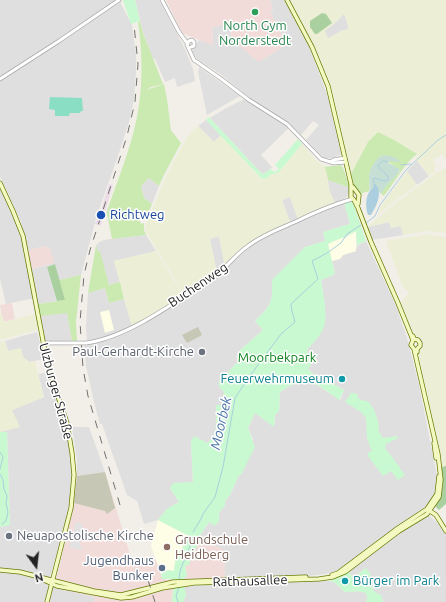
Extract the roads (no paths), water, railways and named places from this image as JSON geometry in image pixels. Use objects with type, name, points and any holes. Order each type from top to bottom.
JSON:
[{"type":"main road","points":[[287,0],[312,47],[328,86],[358,208],[410,332],[413,340],[411,345],[416,349]]},
{"type":"main road","name":"Ulzburger Straße","points":[[0,183],[23,236],[43,343],[50,372],[67,423],[73,463],[71,508],[47,602]]},
{"type":"main road","points":[[413,340],[418,340],[420,343],[420,346],[416,349],[416,357],[432,432],[437,447],[442,480],[438,497],[428,510],[431,514],[438,518],[446,531]]},
{"type":"main road","name":"Rathausallee","points":[[0,570],[20,572],[93,594],[119,598],[132,597],[173,584],[319,579],[333,577],[345,572],[399,531],[425,516],[428,510]]},
{"type":"street","points":[[0,79],[119,0]]},
{"type":"street","points":[[162,0],[179,32],[188,42],[187,45],[190,47],[193,58],[249,100],[287,124],[321,159],[334,163],[345,160]]},
{"type":"street","points":[[188,42],[192,40],[194,42],[194,46],[190,47]]},
{"type":"street","name":"Buchenweg","points":[[43,343],[98,341],[133,328],[216,275],[228,266],[242,250],[254,242],[274,231],[354,196]]},
{"type":"water","points":[[374,183],[379,190],[379,194],[371,215],[368,215],[366,200],[368,193],[373,188]]},
{"type":"waterway","name":"Moorbek","points":[[366,223],[375,216],[380,205],[406,170],[438,140],[446,135]]},
{"type":"waterway","points":[[374,183],[374,178],[384,181],[388,180],[388,176],[379,168],[378,165],[383,161],[388,162]]},
{"type":"waterway","points":[[401,165],[411,164]]},
{"type":"waterway","name":"Moorbek","points":[[193,532],[215,497],[223,467],[235,398],[281,334],[295,322],[291,304],[318,279],[312,261],[341,243],[347,234],[361,225]]},
{"type":"waterway","points":[[0,452],[3,457],[0,469]]},
{"type":"waterway","points":[[0,474],[7,496],[6,503],[8,512],[6,521],[2,524]]},
{"type":"waterway","name":"Moorbek","points":[[179,580],[180,571],[193,538]]},
{"type":"waterway","name":"Moorbek","points":[[178,602],[176,596],[179,587]]},
{"type":"railway","points":[[120,505],[88,396],[83,368],[80,322],[84,275],[90,250],[127,136],[135,102],[138,64],[134,25]]},
{"type":"railway","points":[[148,580],[155,602]]},
{"type":"place","name":"North Gym Norderstedt","points":[[255,12]]},
{"type":"place","name":"Richtweg","points":[[101,215]]},
{"type":"place","name":"Paul-Gerhardt-Kirche","points":[[202,352]]},
{"type":"place","name":"Feuerwehrmuseum","points":[[342,379]]},
{"type":"place","name":"Neuapostolische Kirche","points":[[9,536]]},
{"type":"place","name":"Grundschule Heidberg","points":[[167,547]]},
{"type":"place","name":"Jugendhaus Bunker","points":[[162,568]]},
{"type":"place","name":"Bürger im Park","points":[[345,581]]},
{"type":"park label","name":"Moorbekpark","points":[[277,358]]}]
